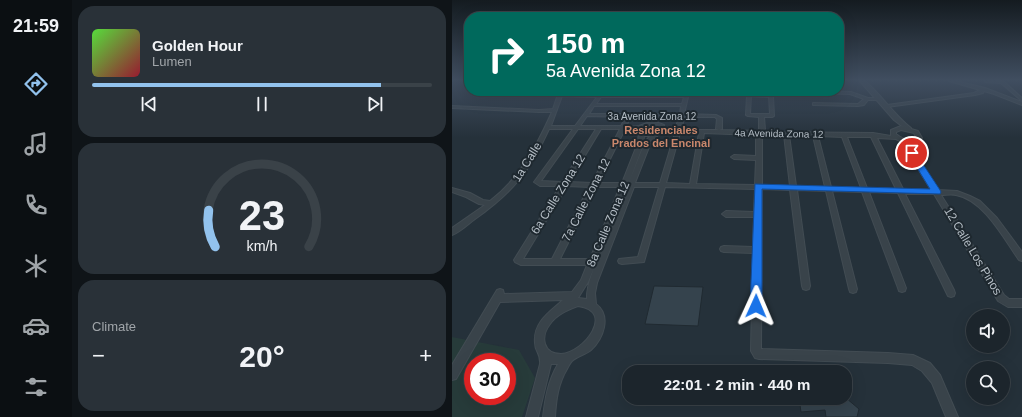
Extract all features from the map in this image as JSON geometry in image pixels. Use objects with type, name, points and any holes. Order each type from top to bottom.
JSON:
[{"type":"street","name":"1a Calle","points":[[452,232],[508,190],[522,173],[539,146],[559,99]]},
{"type":"street","points":[[597,99],[538,179],[537,183],[563,185],[758,186],[961,194],[981,205],[988,212],[1022,258]]},
{"type":"street","points":[[622,262],[641,260],[679,129],[685,99]]},
{"type":"street","points":[[748,99],[747,114],[750,116],[773,115],[772,99]]},
{"type":"street","points":[[815,104],[860,105],[866,99]]},
{"type":"street","points":[[876,99],[894,123],[894,130]]},
{"type":"street","points":[[881,99],[900,122],[918,134],[919,138],[915,141],[901,139]]},
{"type":"street","points":[[887,106],[934,99]]},
{"type":"street","points":[[1012,99],[1022,104]]},
{"type":"street","points":[[593,105],[684,105]]},
{"type":"street","points":[[452,107],[539,111],[555,110]]},
{"type":"street","name":"3a Avenida Zona 12","points":[[585,116],[719,116],[719,128]]},
{"type":"street","name":"7a Calle Zona 12","points":[[554,262],[629,116]]},
{"type":"street","points":[[761,116],[755,347],[759,354],[913,360],[926,367],[934,376],[952,417]]},
{"type":"street","points":[[546,127],[623,128],[641,131],[659,131],[658,124],[651,123],[644,125],[641,131]]},
{"type":"street","name":"6a Calle Zona 12","points":[[554,262],[518,261],[519,256],[599,128]]},
{"type":"street","name":"4a Avenida Zona 12","points":[[659,131],[719,128],[786,134],[873,136],[901,139]]},
{"type":"street","name":"4a Avenida Zona 12","points":[[679,129],[702,132],[879,132],[909,129]]},
{"type":"street","name":"12 Calle Los Pinos","points":[[894,130],[893,135],[901,139],[937,192],[1004,301],[1022,303]]},
{"type":"street","name":"8a Calle Zona 12","points":[[592,305],[591,293],[593,283],[628,185],[641,142],[641,131]]},
{"type":"street","name":"8a Calle Zona 12","points":[[561,308],[580,288],[648,142],[659,131]]},
{"type":"street","points":[[693,185],[702,132]]},
{"type":"street","points":[[786,134],[806,286]]},
{"type":"street","points":[[815,134],[853,289]]},
{"type":"street","points":[[844,135],[902,288]]},
{"type":"street","points":[[873,136],[951,294]]},
{"type":"street","points":[[734,157],[759,158]]},
{"type":"street","points":[[452,190],[468,195],[481,202],[491,204]]},
{"type":"street","points":[[726,214],[758,215]]},
{"type":"street","points":[[724,249],[757,250]]},
{"type":"street","points":[[554,262],[592,262]]},
{"type":"street","points":[[452,375],[499,295],[574,296]]},
{"type":"street","points":[[578,302],[592,305],[600,316],[601,323],[598,331],[587,347],[568,358],[553,359],[546,356],[539,347],[538,339],[541,330],[552,314],[561,308],[578,302]]},
{"type":"street","points":[[532,417],[533,407],[545,369],[546,356]]},
{"type":"street","points":[[549,417],[551,394],[568,358]]},
{"type":"green space","points":[[452,337],[519,350],[535,378],[522,417],[452,417]]},
{"type":"building","points":[[654,286],[703,287],[698,326],[645,324]]},
{"type":"building","points":[[852,403],[859,409],[857,417],[826,417],[825,410],[801,412],[800,405],[852,405]]},
{"type":"district","name":"Residenciales Prados del Encinal","points":[[661,136]]},
{"type":"route","points":[[756,306],[758,186],[937,192],[912,153]]}]
